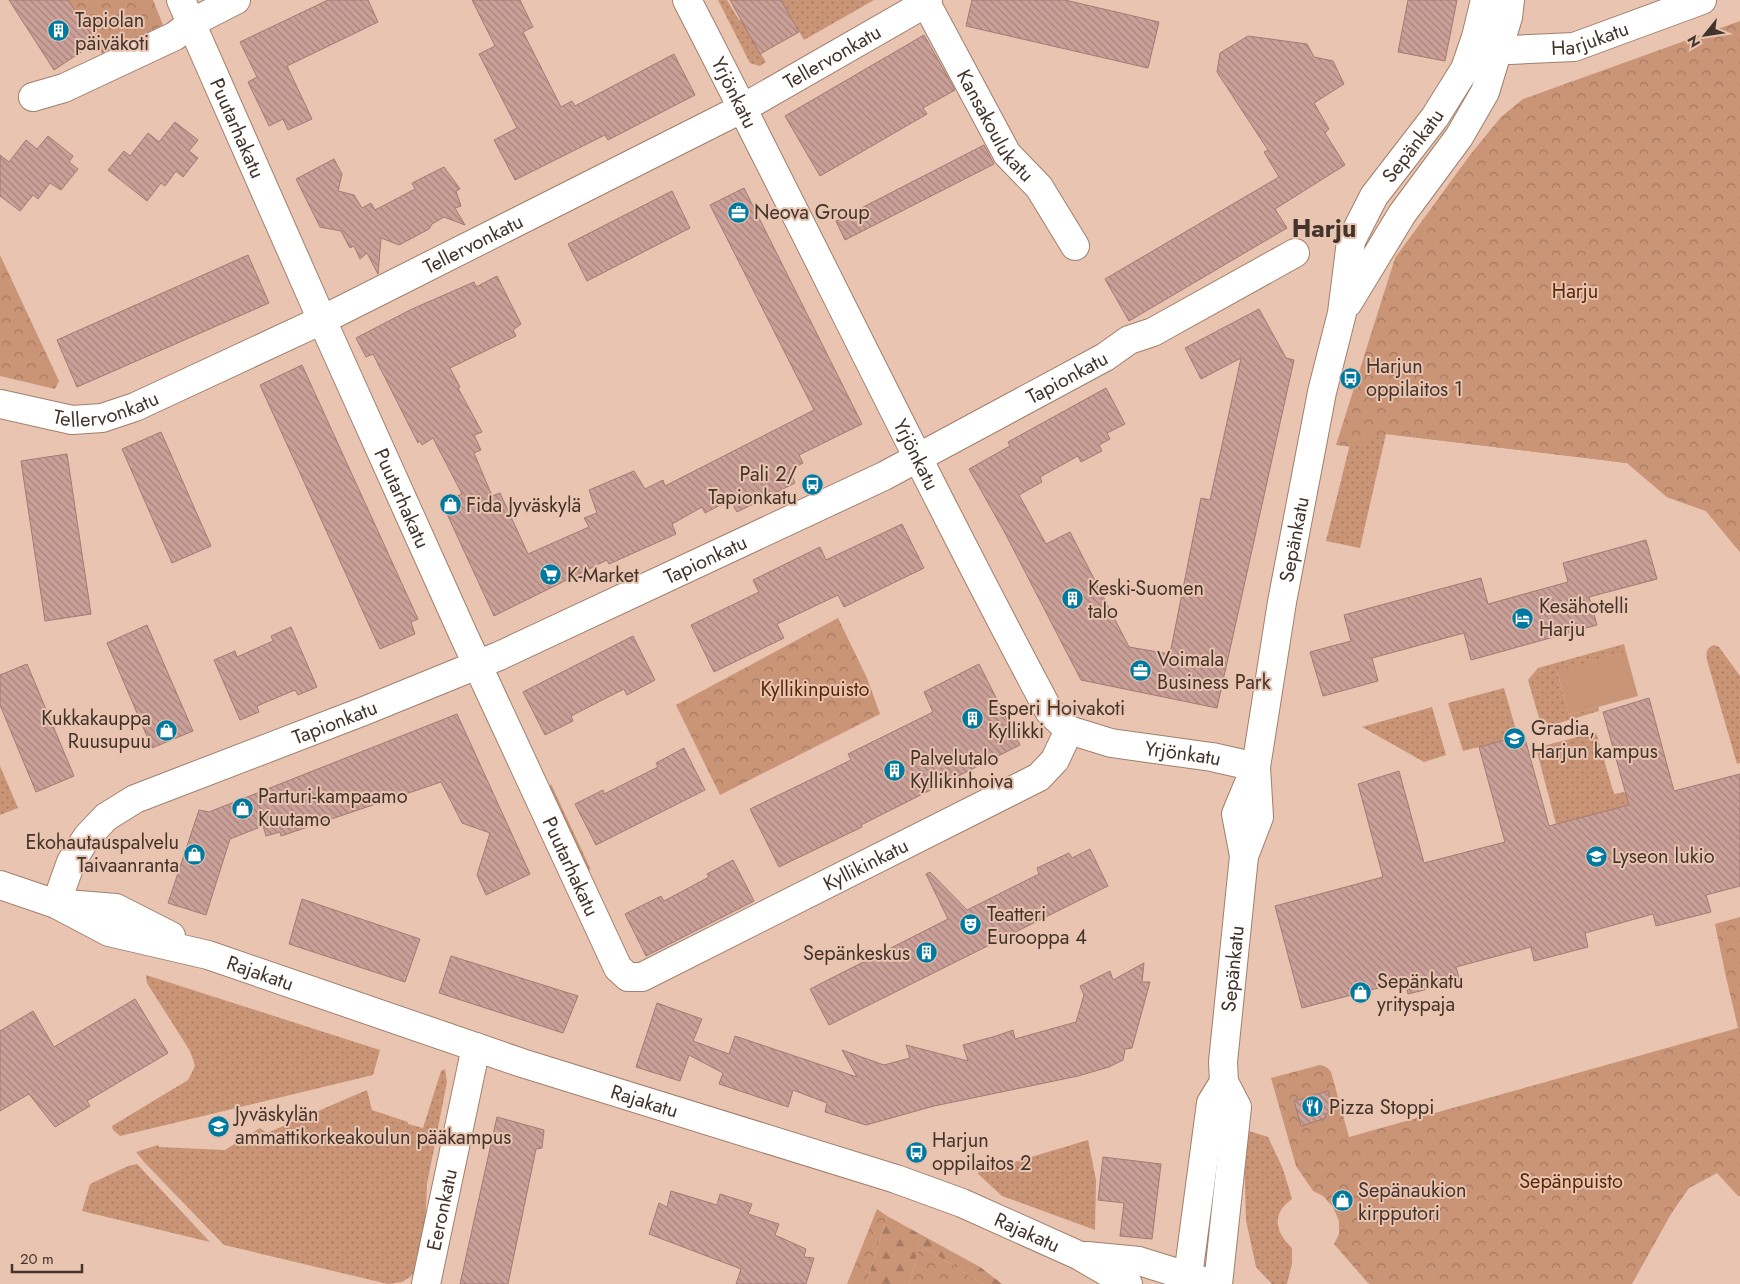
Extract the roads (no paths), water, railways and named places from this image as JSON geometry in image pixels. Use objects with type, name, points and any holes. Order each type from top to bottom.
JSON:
[{"type":"street","points":[[33,97],[64,88],[175,36],[186,11],[236,0]]},
{"type":"street","name":"Yrjönkatu","points":[[687,0],[918,459],[1049,711],[1069,730],[1111,744],[1212,757],[1256,767]]},
{"type":"street","points":[[1485,0],[1488,42]]},
{"type":"street","points":[[1488,42],[1508,17],[1510,0]]},
{"type":"street","name":"Harjukatu","points":[[1488,42],[1510,50],[1574,47],[1702,0]]},
{"type":"street","name":"Tellervonkatu","points":[[0,404],[72,420],[102,418],[135,407],[322,320],[743,108],[927,2]]},
{"type":"street","name":"Kansakoulukatu","points":[[927,2],[1007,154],[1039,187],[1075,246]]},
{"type":"street","name":"Puutarhakatu","points":[[186,11],[322,320],[618,968],[628,977],[642,977]]},
{"type":"street","name":"Sepänkatu","points":[[1218,1284],[1237,1108],[1224,1082],[1223,1062],[1244,856],[1236,814],[1256,767],[1292,547],[1322,392],[1342,313],[1351,241],[1374,196],[1435,117],[1465,69],[1488,42]]},
{"type":"street","name":"Tapionkatu","points":[[56,904],[71,862],[87,837],[106,817],[135,799],[225,766],[478,665],[884,476],[1105,357],[1129,340],[1153,332],[1295,253]]},
{"type":"street","name":"Kyllikinkatu","points":[[642,977],[1039,777],[1055,760],[1069,730]]},
{"type":"street","name":"Rajakatu","points":[[0,885],[56,904],[116,908],[208,955],[522,1063],[896,1179],[962,1203],[1078,1255],[1128,1284]]},
{"type":"street","name":"Eeronkatu","points":[[426,1284],[476,1047]]},
{"type":"street","points":[[1197,1281],[1211,1103],[1224,1082]]},
{"type":"street","name":"Rajakatu","points":[[1078,1255],[1139,1261],[1197,1281]]},
{"type":"place","name":"Tapiolan päiväkoti","points":[[59,31]]},
{"type":"place","name":"Neova Group","points":[[738,212]]},
{"type":"place","name":"Harjun oppilaitos 1","points":[[1350,378]]},
{"type":"place","name":"Pali 2/ Tapionkatu","points":[[813,485]]},
{"type":"place","name":"Fida Jyväskylä","points":[[450,505]]},
{"type":"place","name":"K-Market","points":[[551,575]]},
{"type":"place","name":"Keski-Suomen talo","points":[[1072,599]]},
{"type":"place","name":"Kesähotelli Harju","points":[[1523,618]]},
{"type":"place","name":"Voimala Business Park","points":[[1141,671]]},
{"type":"place","name":"Esperi Hoivakoti Kyllikki","points":[[972,719]]},
{"type":"place","name":"Kukkakauppa Ruusupuu","points":[[167,730]]},
{"type":"place","name":"Gradia, Harjun kampus","points":[[1515,739]]},
{"type":"place","name":"Palvelutalo Kyllikinhoiva","points":[[894,770]]},
{"type":"place","name":"Parturi-kampaamo Kuutamo","points":[[242,808]]},
{"type":"place","name":"Ekohautauspalvelu Taivaanranta","points":[[195,854]]},
{"type":"place","name":"Lyseon lukio","points":[[1596,856]]},
{"type":"place","name":"Teatteri Eurooppa 4","points":[[971,925]]},
{"type":"place","name":"Sepänkeskus","points":[[926,953]]},
{"type":"place","name":"Sepänkatu yrityspaja","points":[[1361,993]]},
{"type":"place","name":"Pizza Stoppi","points":[[1313,1107]]},
{"type":"place","name":"Jyväskylän ammattikorkeakoulun pääkampus","points":[[219,1126]]},
{"type":"place","name":"Harjun oppilaitos 2","points":[[916,1152]]},
{"type":"place","name":"Sepänaukion kirpputori","points":[[1342,1201]]},
{"type":"district","name":"Harju","points":[[1324,228]]},
{"type":"park label","name":"Kyllikinpuisto","points":[[815,689]]},
{"type":"park label","name":"Sepänpuisto","points":[[1571,1181]]}]
